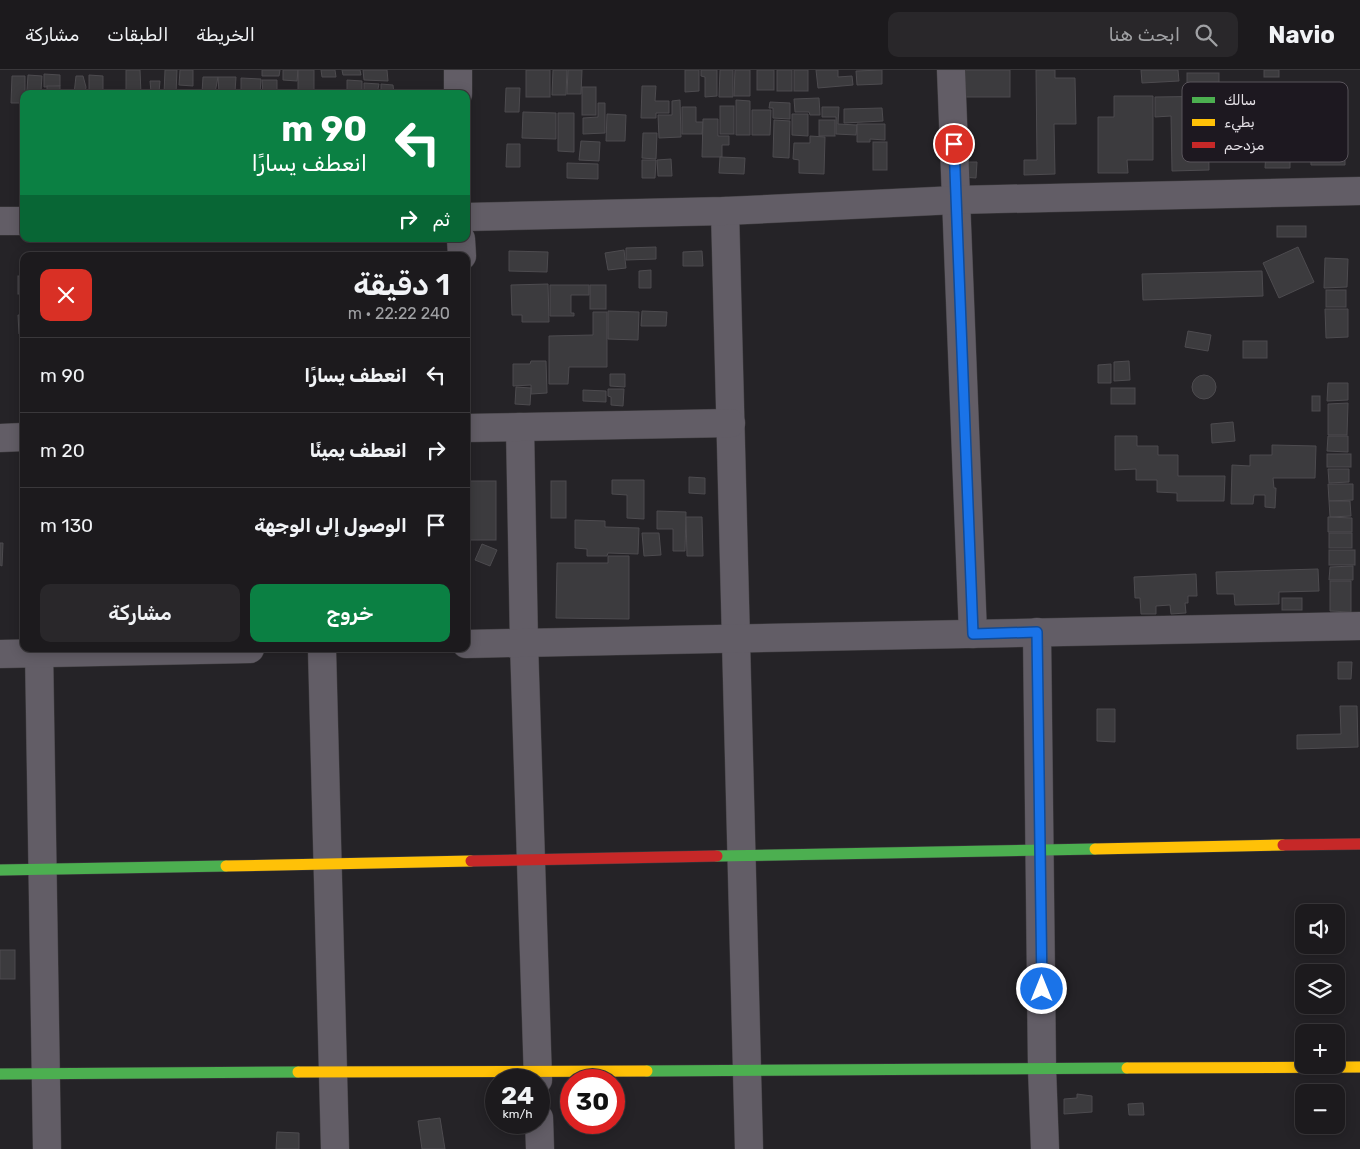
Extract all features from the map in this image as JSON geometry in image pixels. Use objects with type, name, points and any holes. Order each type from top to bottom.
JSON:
[{"type":"street","points":[[458,70],[458,90]]},
{"type":"street","points":[[951,70],[973,634]]},
{"type":"street","points":[[470,217],[725,211],[956,200],[1360,191]]},
{"type":"street","points":[[725,211],[749,1149]]},
{"type":"street","points":[[0,221],[20,221]]},
{"type":"street","points":[[470,428],[731,423]]},
{"type":"street","points":[[520,427],[524,643],[538,1069]]},
{"type":"street","points":[[0,438],[20,437]]},
{"type":"street","points":[[470,644],[1360,626]]},
{"type":"street","points":[[1037,632],[1042,1068],[1045,1149]]},
{"type":"street","points":[[0,654],[26,652]]},
{"type":"street","points":[[39,652],[47,1149]]},
{"type":"street","points":[[322,652],[335,1149]]},
{"type":"street","points":[[0,870],[1360,844]]},
{"type":"street","points":[[550,1075],[747,1070],[1360,1067]]},
{"type":"street","points":[[0,1074],[333,1072],[485,1074]]},
{"type":"street","points":[[540,1134],[540,1149]]},
{"type":"building","points":[[126,70],[140,70],[141,90],[126,90]]},
{"type":"building","points":[[165,70],[177,70],[176,90],[164,90]]},
{"type":"building","points":[[180,70],[193,70],[193,86],[179,85]]},
{"type":"building","points":[[262,70],[280,70],[279,76],[262,76]]},
{"type":"building","points":[[283,70],[298,70],[297,81],[283,80]]},
{"type":"building","points":[[298,70],[314,70],[314,90],[298,90]]},
{"type":"building","points":[[321,70],[335,70],[336,77],[322,77]]},
{"type":"building","points":[[342,70],[360,70],[361,75],[343,75]]},
{"type":"building","points":[[363,70],[387,70],[388,81],[364,80]]},
{"type":"building","points":[[526,70],[550,70],[550,97],[526,97]]},
{"type":"building","points":[[553,70],[567,70],[566,95],[552,95]]},
{"type":"building","points":[[568,70],[582,70],[581,94],[567,94]]},
{"type":"building","points":[[685,70],[699,70],[699,91],[685,92]]},
{"type":"building","points":[[701,70],[717,70],[717,96],[705,97],[705,77],[701,76]]},
{"type":"building","points":[[720,70],[733,70],[733,97],[719,97]]},
{"type":"building","points":[[735,70],[750,70],[750,96],[734,96]]},
{"type":"building","points":[[757,70],[774,70],[774,90],[757,90]]},
{"type":"building","points":[[777,70],[792,70],[792,91],[777,91]]},
{"type":"building","points":[[794,70],[808,70],[808,91],[794,91]]},
{"type":"building","points":[[816,70],[838,70],[838,77],[852,76],[853,85],[818,88]]},
{"type":"building","points":[[882,70],[882,84],[857,85],[856,71]]},
{"type":"building","points":[[958,70],[1010,70],[1010,97],[958,97]]},
{"type":"building","points":[[1036,70],[1055,70],[1055,78],[1075,78],[1076,124],[1054,124],[1055,174],[1024,175],[1024,160],[1037,160]]},
{"type":"building","points":[[1141,70],[1178,70],[1179,81],[1142,83]]},
{"type":"building","points":[[1264,70],[1279,70],[1279,77],[1264,77]]},
{"type":"building","points":[[1187,73],[1219,73],[1219,82],[1187,82]]},
{"type":"building","points":[[44,74],[60,75],[60,86],[44,87]]},
{"type":"building","points":[[28,75],[42,76],[41,90],[27,90]]},
{"type":"building","points":[[89,75],[103,76],[103,90],[89,90]]},
{"type":"building","points":[[12,76],[25,76],[25,90],[20,90],[20,103],[11,103]]},
{"type":"building","points":[[76,76],[83,76],[86,90],[74,90]]},
{"type":"building","points":[[203,77],[218,77],[216,90],[202,90]]},
{"type":"building","points":[[218,77],[236,77],[235,90],[219,90]]},
{"type":"building","points":[[241,78],[261,79],[260,90],[241,90]]},
{"type":"building","points":[[262,80],[277,80],[277,90],[263,90]]},
{"type":"building","points":[[347,80],[362,81],[362,90],[347,90]]},
{"type":"building","points":[[150,81],[160,81],[159,90],[151,90]]},
{"type":"building","points":[[364,83],[379,84],[378,90],[364,90]]},
{"type":"building","points":[[381,84],[393,85],[394,90],[381,90]]},
{"type":"building","points":[[47,86],[60,86],[60,90],[47,90]]},
{"type":"building","points":[[642,86],[656,86],[655,101],[669,101],[669,113],[656,113],[656,118],[641,118]]},
{"type":"building","points":[[582,87],[596,87],[596,115],[582,115]]},
{"type":"building","points":[[506,88],[520,88],[519,112],[505,112]]},
{"type":"building","points":[[1114,96],[1153,96],[1153,160],[1127,160],[1128,173],[1098,173],[1098,117],[1114,117]]},
{"type":"building","points":[[1155,97],[1182,97],[1182,162],[1209,162],[1209,170],[1172,171],[1171,116],[1155,117]]},
{"type":"building","points":[[819,98],[820,115],[810,115],[809,112],[795,112],[794,99]]},
{"type":"building","points":[[680,100],[681,137],[659,138],[658,115],[672,115],[672,101]]},
{"type":"building","points":[[736,100],[750,101],[750,135],[736,135]]},
{"type":"building","points":[[770,102],[790,103],[790,119],[773,118],[773,108],[769,108]]},
{"type":"building","points":[[598,103],[605,103],[605,133],[583,134],[583,118],[598,117]]},
{"type":"building","points":[[720,106],[734,106],[734,134],[720,134]]},
{"type":"building","points":[[682,107],[696,107],[696,122],[703,122],[702,134],[682,134]]},
{"type":"building","points":[[822,107],[839,107],[838,124],[857,125],[856,135],[836,134],[836,117],[822,117]]},
{"type":"building","points":[[882,108],[883,121],[844,123],[844,109]]},
{"type":"building","points":[[752,110],[771,110],[770,135],[752,135]]},
{"type":"building","points":[[523,112],[556,113],[556,139],[522,138]]},
{"type":"building","points":[[558,113],[574,113],[574,152],[558,151]]},
{"type":"building","points":[[607,114],[626,115],[625,141],[606,141]]},
{"type":"building","points":[[792,114],[808,114],[808,136],[792,135]]},
{"type":"building","points":[[703,119],[718,119],[718,136],[729,136],[729,145],[722,145],[722,157],[702,157]]},
{"type":"building","points":[[774,120],[790,121],[789,158],[773,157]]},
{"type":"building","points":[[819,120],[835,120],[835,136],[819,136]]},
{"type":"building","points":[[857,124],[885,124],[885,140],[870,139],[870,142],[857,142]]},
{"type":"building","points":[[643,133],[657,133],[656,159],[642,158]]},
{"type":"building","points":[[810,136],[825,137],[824,174],[799,173],[799,160],[793,159],[794,143],[810,143]]},
{"type":"building","points":[[581,141],[600,142],[599,161],[579,160]]},
{"type":"building","points":[[873,142],[887,142],[887,170],[873,170]]},
{"type":"building","points":[[507,144],[520,144],[520,167],[506,167]]},
{"type":"building","points":[[720,157],[745,158],[744,174],[719,173]]},
{"type":"building","points":[[671,159],[672,176],[658,176],[657,160]]},
{"type":"building","points":[[642,160],[656,160],[655,178],[642,178]]},
{"type":"building","points":[[963,162],[977,162],[976,178],[961,177]]},
{"type":"building","points":[[1265,162],[1290,162],[1290,168],[1265,168]]},
{"type":"building","points":[[1311,162],[1345,162],[1345,165],[1311,165]]},
{"type":"building","points":[[567,163],[598,164],[598,179],[567,178]]},
{"type":"building","points":[[1277,226],[1306,226],[1306,237],[1277,237]]},
{"type":"building","points":[[656,247],[656,259],[626,260],[626,248]]},
{"type":"building","points":[[1298,247],[1314,282],[1279,298],[1263,263]]},
{"type":"building","points":[[624,250],[626,268],[608,270],[605,253]]},
{"type":"building","points":[[509,251],[548,252],[547,272],[509,271]]},
{"type":"building","points":[[702,251],[703,266],[683,266],[683,252]]},
{"type":"building","points":[[1325,258],[1348,259],[1347,287],[1324,288]]},
{"type":"building","points":[[651,270],[651,288],[639,288],[639,271]]},
{"type":"building","points":[[1262,271],[1263,296],[1143,300],[1142,274]]},
{"type":"building","points":[[18,276],[20,276],[20,294],[18,294]]},
{"type":"building","points":[[548,284],[549,322],[522,322],[522,315],[512,315],[511,285]]},
{"type":"building","points":[[550,285],[589,285],[589,295],[571,295],[571,313],[574,313],[574,316],[550,316]]},
{"type":"building","points":[[590,285],[606,285],[606,309],[590,309]]},
{"type":"building","points":[[1326,290],[1346,290],[1346,307],[1326,307]]},
{"type":"building","points":[[1325,309],[1348,309],[1348,337],[1326,338]]},
{"type":"building","points":[[608,311],[639,312],[638,340],[608,339]]},
{"type":"building","points":[[642,311],[667,312],[666,326],[641,326]]},
{"type":"building","points":[[593,312],[607,312],[607,367],[569,367],[568,384],[549,384],[549,336],[593,335]]},
{"type":"building","points":[[18,315],[20,315],[20,334]]},
{"type":"building","points":[[1188,331],[1211,335],[1208,351],[1185,347]]},
{"type":"building","points":[[1243,341],[1267,341],[1267,358],[1243,358]]},
{"type":"building","points":[[531,361],[546,361],[547,393],[531,394],[531,385],[513,386],[513,364],[530,364]]},
{"type":"building","points":[[1129,361],[1130,380],[1114,381],[1114,362]]},
{"type":"building","points":[[1111,364],[1111,383],[1098,383],[1098,365]]},
{"type":"building","points":[[610,374],[625,374],[625,387],[610,386]]},
{"type":"building","points":[[1204,375],[1213,378],[1216,387],[1213,396],[1204,399],[1195,396],[1192,387],[1195,378]]},
{"type":"building","points":[[1328,383],[1348,383],[1348,400],[1327,401]]},
{"type":"building","points":[[516,387],[531,388],[530,405],[515,404]]},
{"type":"building","points":[[1111,388],[1135,388],[1135,404],[1111,404]]},
{"type":"building","points":[[608,389],[624,389],[623,406],[611,405]]},
{"type":"building","points":[[583,390],[606,391],[606,402],[583,401]]},
{"type":"building","points":[[1312,396],[1320,396],[1320,411],[1312,411]]},
{"type":"building","points":[[1348,403],[1347,435],[1328,435],[1328,404]]},
{"type":"building","points":[[1233,422],[1235,441],[1212,443],[1211,424]]},
{"type":"building","points":[[1115,436],[1137,436],[1137,446],[1158,446],[1158,455],[1178,455],[1178,476],[1225,476],[1224,501],[1177,501],[1177,493],[1157,492],[1157,480],[1136,480],[1136,469],[1115,470]]},
{"type":"building","points":[[1328,436],[1348,436],[1348,452],[1327,451]]},
{"type":"building","points":[[1272,445],[1316,446],[1315,478],[1273,478],[1274,488],[1276,488],[1275,508],[1265,507],[1265,495],[1254,495],[1253,504],[1231,504],[1232,465],[1250,466],[1250,455],[1272,455]]},
{"type":"building","points":[[1327,454],[1351,454],[1351,467],[1327,467]]},
{"type":"building","points":[[1328,469],[1349,469],[1349,482],[1329,483]]},
{"type":"building","points":[[689,477],[705,478],[705,494],[689,493]]},
{"type":"building","points":[[612,480],[644,480],[644,519],[627,518],[627,495],[612,494]]},
{"type":"building","points":[[470,481],[496,481],[496,540],[470,540]]},
{"type":"building","points":[[551,481],[566,481],[566,518],[551,518]]},
{"type":"building","points":[[1328,484],[1353,484],[1353,500],[1329,501]]},
{"type":"building","points":[[1329,501],[1350,501],[1351,516],[1330,517]]},
{"type":"building","points":[[657,511],[686,512],[685,551],[673,551],[673,529],[657,529]]},
{"type":"building","points":[[686,517],[702,517],[703,556],[687,556]]},
{"type":"building","points":[[1328,517],[1352,518],[1352,532],[1328,532]]},
{"type":"building","points":[[575,520],[605,521],[605,527],[639,528],[638,554],[608,553],[607,556],[587,556],[587,549],[575,548]]},
{"type":"building","points":[[642,533],[659,533],[661,555],[644,556]]},
{"type":"building","points":[[1329,533],[1352,533],[1352,548],[1329,548]]},
{"type":"building","points":[[0,543],[3,543],[2,566],[0,565]]},
{"type":"building","points":[[482,544],[497,550],[490,566],[475,560]]},
{"type":"building","points":[[1329,550],[1355,550],[1355,565],[1329,565]]},
{"type":"building","points":[[608,556],[629,556],[629,619],[556,618],[557,563],[608,563]]},
{"type":"building","points":[[1353,566],[1353,580],[1329,580],[1330,567]]},
{"type":"building","points":[[1318,569],[1319,591],[1279,592],[1279,604],[1235,605],[1234,594],[1217,594],[1216,572]]},
{"type":"building","points":[[1196,574],[1197,596],[1188,596],[1188,603],[1185,603],[1186,613],[1171,614],[1170,605],[1156,606],[1156,614],[1141,614],[1140,598],[1135,598],[1134,577]]},
{"type":"building","points":[[1330,581],[1351,581],[1351,612],[1330,611]]},
{"type":"building","points":[[1282,598],[1302,598],[1302,610],[1282,610]]},
{"type":"building","points":[[1338,662],[1352,662],[1351,679],[1338,679]]},
{"type":"building","points":[[1340,706],[1357,706],[1358,747],[1297,749],[1297,735],[1341,734]]},
{"type":"building","points":[[1097,709],[1115,709],[1115,742],[1097,741]]},
{"type":"building","points":[[0,950],[15,950],[15,979],[0,979]]},
{"type":"building","points":[[1077,1094],[1092,1096],[1092,1112],[1064,1114],[1064,1099],[1077,1098]]},
{"type":"building","points":[[1143,1103],[1144,1115],[1129,1115],[1128,1104]]},
{"type":"building","points":[[440,1118],[445,1149],[422,1149],[418,1121]]},
{"type":"building","points":[[277,1132],[299,1133],[299,1149],[276,1149]]},
{"type":"traffic: fast","points":[[717,856],[1095,849]]},
{"type":"traffic: fast","points":[[0,870],[226,866]]},
{"type":"traffic: fast","points":[[647,1071],[1127,1068]]},
{"type":"traffic: fast","points":[[0,1074],[298,1072]]},
{"type":"traffic: slow","points":[[1095,849],[1283,845]]},
{"type":"traffic: slow","points":[[226,866],[471,861]]},
{"type":"traffic: slow","points":[[1127,1068],[1360,1067]]},
{"type":"traffic: slow","points":[[298,1072],[647,1071]]},
{"type":"traffic: jam","points":[[1283,845],[1360,844]]},
{"type":"traffic: jam","points":[[471,861],[717,856]]},
{"type":"route","points":[[954,144],[973,634],[1037,632],[1042,989]]}]
